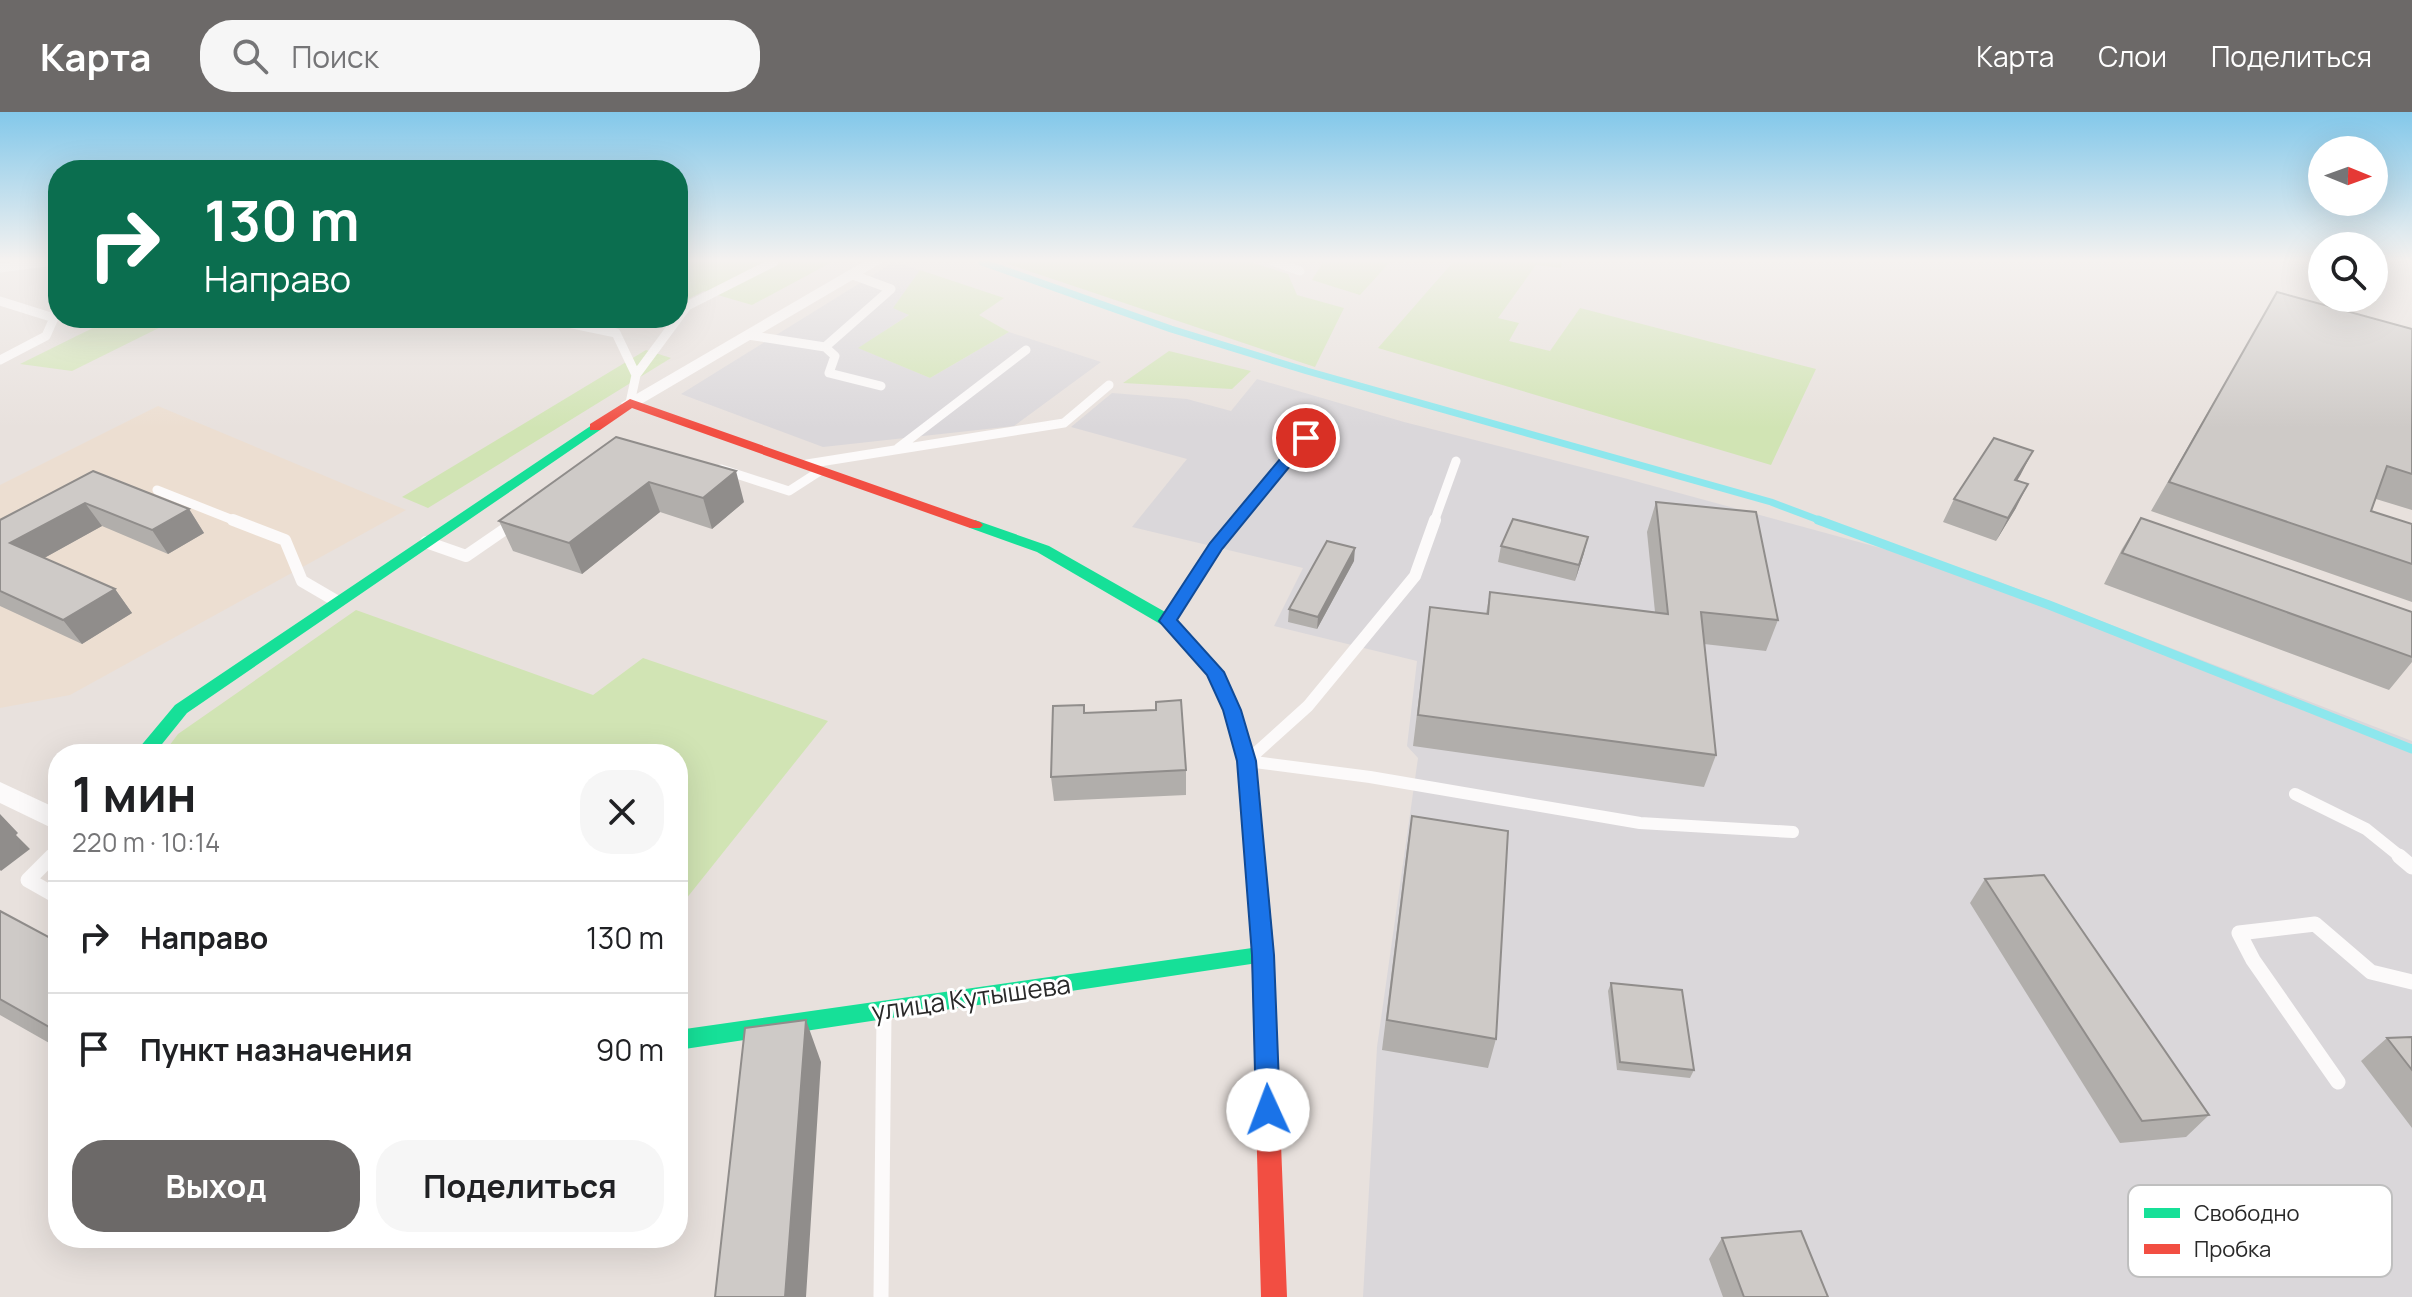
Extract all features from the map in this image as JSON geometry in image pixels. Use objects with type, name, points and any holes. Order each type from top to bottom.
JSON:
[{"type":"street","points":[[151,744],[181,709],[630,403],[779,317]]},
{"type":"street","points":[[630,403],[1043,549],[1168,621],[1215,672],[1232,710],[1247,761],[1263,955],[1274,1297]]},
{"type":"street","points":[[0,792],[48,816]]},
{"type":"street","name":"улица Кутышева","points":[[688,1039],[1263,955]]},
{"type":"lane","points":[[825,347],[859,317]]},
{"type":"lane","points":[[0,360],[46,336],[50,328]]},
{"type":"lane","points":[[592,328],[616,333],[636,375]]},
{"type":"lane","points":[[630,403],[636,375],[671,328]]},
{"type":"lane","points":[[748,335],[825,347],[835,356],[829,373],[881,386]]},
{"type":"lane","points":[[895,450],[1026,350]]},
{"type":"lane","points":[[706,464],[789,491],[812,468],[895,450],[1064,423],[1109,385]]},
{"type":"lane","points":[[1168,621],[1216,546],[1324,416]]},
{"type":"lane","points":[[1247,761],[1308,706],[1415,576],[1456,461]]},
{"type":"lane","points":[[157,490],[285,540],[302,581],[338,602]]},
{"type":"lane","points":[[426,542],[466,556],[531,511]]},
{"type":"lane","points":[[1247,761],[1370,777],[1640,823],[1793,832]]},
{"type":"lane","points":[[2295,794],[2366,829],[2412,867]]},
{"type":"lane","points":[[48,860],[28,880],[48,891]]},
{"type":"lane","points":[[2338,1082],[2253,960],[2239,933],[2315,924],[2371,972],[2412,982]]},
{"type":"lane","points":[[881,1297],[884,1011]]},
{"type":"shaded area","points":[[805,317],[905,317],[859,348],[930,378],[1009,332],[1101,362],[1014,426],[823,447],[681,394]]},
{"type":"shaded area","points":[[1257,379],[1404,422],[1624,478],[1987,577],[2412,741],[2412,1297],[1363,1297],[1377,1047],[1418,758],[1407,746],[1417,661],[1274,626],[1303,568],[1132,527],[1187,459],[1071,427],[1112,393],[1187,399],[1231,411]]},
{"type":"shaded area","points":[[158,406],[406,510],[70,695],[0,708],[0,485]]},
{"type":"green space","points":[[905,317],[983,317],[1009,332],[930,378],[858,348]]},
{"type":"green space","points":[[1167,317],[1339,317],[1315,367]]},
{"type":"green space","points":[[1405,317],[1499,317],[1519,323],[1509,341],[1550,351],[1574,317],[1616,317],[1816,369],[1771,465],[1378,348]]},
{"type":"green space","points":[[93,328],[159,328],[72,371],[20,364]]},
{"type":"green space","points":[[646,350],[671,358],[428,508],[402,497]]},
{"type":"green space","points":[[1169,351],[1251,371],[1232,389],[1123,383]]},
{"type":"green space","points":[[356,610],[593,695],[643,658],[828,721],[688,896],[688,744],[170,744],[178,734]]},
{"type":"building","points":[[2263,317],[2369,317],[2412,329],[2412,474],[2387,466],[2371,511],[2412,524],[2412,564],[2169,482]]},
{"type":"building","points":[[616,437],[736,471],[703,498],[649,482],[569,543],[499,521]]},
{"type":"building","points":[[1994,438],[2033,451],[2015,480],[2028,484],[2008,518],[1954,499]]},
{"type":"building","points":[[93,471],[189,509],[152,530],[85,503],[10,543],[115,589],[63,620],[0,591],[0,520]]},
{"type":"building","points":[[1656,502],[1756,512],[1778,620],[1701,612],[1716,755],[1418,715],[1430,607],[1488,614],[1490,592],[1668,614]]},
{"type":"building","points":[[2141,518],[2412,612],[2412,657],[2122,553]]},
{"type":"building","points":[[1513,519],[1588,537],[1579,565],[1501,546]]},
{"type":"building","points":[[1327,541],[1355,548],[1318,617],[1289,609]]},
{"type":"building","points":[[1181,700],[1186,770],[1051,777],[1053,706],[1084,705],[1084,713],[1156,710],[1156,702]]},
{"type":"building","points":[[1412,816],[1508,831],[1496,1039],[1387,1020]]},
{"type":"building","points":[[2044,875],[2209,1115],[2142,1121],[1985,879]]},
{"type":"building","points":[[0,911],[48,937],[48,1026],[0,999]]},
{"type":"building","points":[[1611,983],[1682,990],[1694,1070],[1620,1062]]},
{"type":"building","points":[[806,1020],[785,1297],[715,1297],[745,1028]]},
{"type":"building","points":[[2412,1037],[2412,1070],[2387,1038]]},
{"type":"building","points":[[1801,1231],[1828,1297],[1744,1297],[1722,1238]]},
{"type":"waterway","points":[[1138,317],[1307,371],[1771,502],[1824,522]]},
{"type":"waterway","points":[[1818,520],[2049,605],[2412,749]]},
{"type":"traffic: fast","points":[[151,744],[181,709],[595,427]]},
{"type":"traffic: fast","points":[[975,525],[1043,549],[1168,621],[1215,672],[1232,710],[1247,761],[1262,939]]},
{"type":"traffic: fast","points":[[688,1039],[1263,955]]},
{"type":"traffic: jam","points":[[595,427],[630,403],[975,525]]},
{"type":"traffic: jam","points":[[1262,939],[1274,1297]]},
{"type":"route","points":[[1268,1110],[1263,955],[1247,761],[1232,710],[1215,672],[1168,621],[1216,546],[1306,438]]}]
